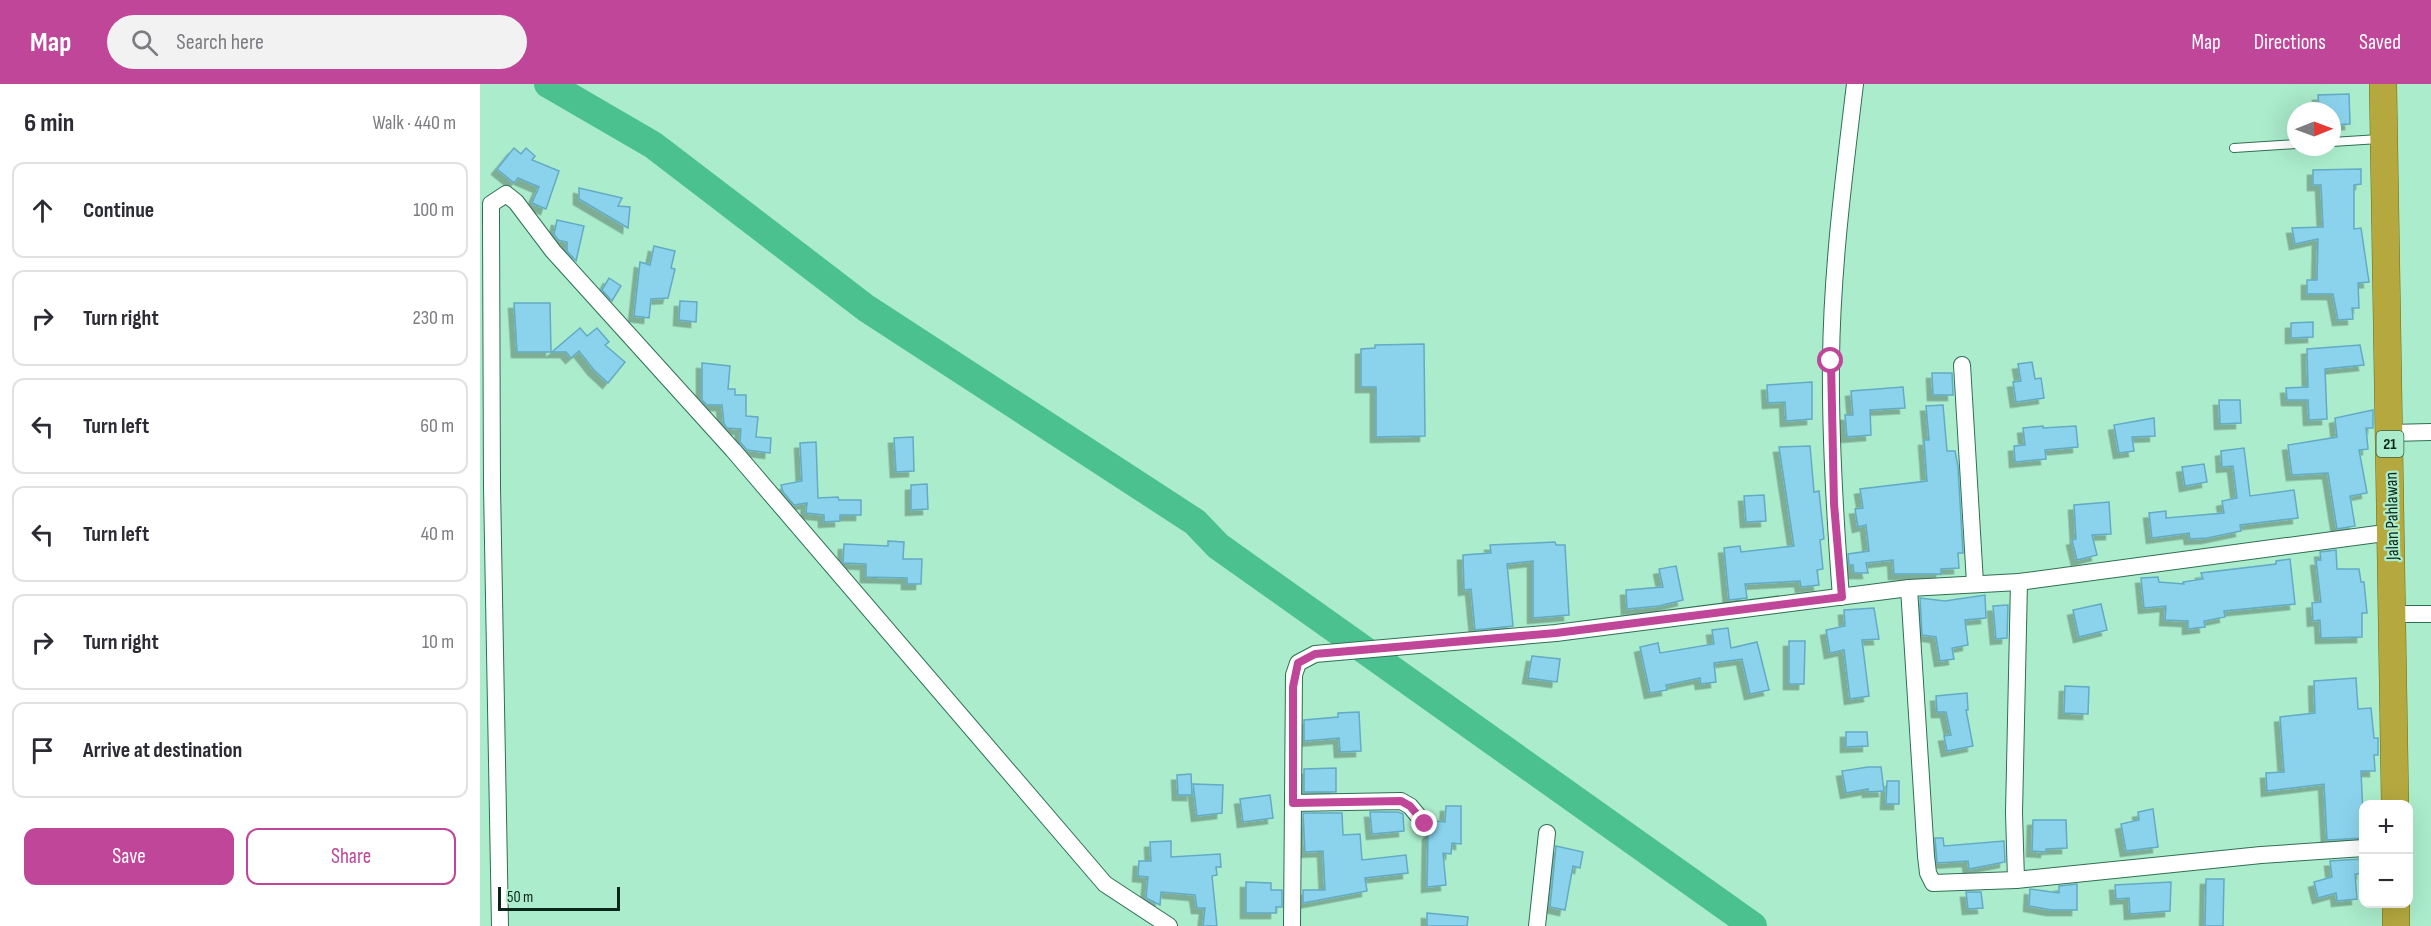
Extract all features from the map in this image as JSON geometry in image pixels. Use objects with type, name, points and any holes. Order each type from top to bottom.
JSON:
[{"type":"highway","name":"Jalan Pahlawan","points":[[2383,84],[2396,800]]},
{"type":"highway","points":[[2396,908],[2396,926]]},
{"type":"street","points":[[1842,597],[1834,504],[1831,361],[1836,248],[1855,84]]},
{"type":"street","points":[[500,926],[492,499],[491,204],[506,194],[516,202],[553,250],[733,450],[1105,884],[1169,926]]},
{"type":"street","points":[[1962,365],[1975,583]]},
{"type":"street","points":[[2390,433],[2431,432]]},
{"type":"street","points":[[1292,926],[1294,675],[1296,666],[1302,659],[1315,654],[1556,633],[1909,588],[2019,582],[2392,532]]},
{"type":"street","points":[[2016,880],[2014,813],[2019,582]]},
{"type":"street","points":[[1909,588],[1928,873],[1933,883],[1938,885],[2016,880],[2261,855],[2359,848]]},
{"type":"street","points":[[2394,614],[2431,614]]},
{"type":"street","points":[[1293,803],[1401,801],[1410,806],[1425,824]]},
{"type":"street","points":[[1537,926],[1547,833]]},
{"type":"lane","points":[[2341,141],[2383,139]]},
{"type":"lane","points":[[2234,148],[2287,145]]},
{"type":"building","points":[[2349,94],[2350,124],[2341,124],[2341,102],[2318,102],[2318,95]]},
{"type":"building","points":[[514,148],[521,154],[526,148],[535,156],[532,160],[559,171],[546,209],[532,203],[539,187],[518,178],[514,183],[497,169]]},
{"type":"building","points":[[2361,169],[2361,184],[2354,185],[2354,229],[2361,228],[2369,282],[2358,283],[2359,308],[2352,308],[2353,319],[2338,320],[2333,294],[2307,294],[2307,280],[2317,280],[2318,239],[2295,244],[2292,228],[2323,227],[2321,185],[2313,185],[2313,170]]},
{"type":"building","points":[[579,188],[622,198],[618,206],[630,207],[628,228],[579,199]]},
{"type":"building","points":[[557,220],[584,226],[576,261],[567,251],[567,242],[558,240],[554,234]]},
{"type":"building","points":[[654,246],[675,251],[671,268],[675,269],[668,298],[651,299],[649,318],[634,316],[640,262],[650,265]]},
{"type":"building","points":[[609,278],[621,286],[612,301],[602,290]]},
{"type":"building","points":[[680,301],[697,302],[696,322],[679,320]]},
{"type":"building","points":[[514,303],[550,303],[551,352],[517,352]]},
{"type":"building","points":[[2313,322],[2313,337],[2291,338],[2291,323]]},
{"type":"building","points":[[580,328],[587,336],[597,328],[609,342],[605,345],[625,362],[608,383],[579,351],[571,358],[566,352],[552,352]]},
{"type":"building","points":[[1424,344],[1425,436],[1376,437],[1376,387],[1361,387],[1361,349],[1375,348],[1375,345]]},
{"type":"building","points":[[2360,345],[2364,365],[2325,369],[2327,419],[2309,420],[2308,400],[2287,400],[2286,388],[2308,387],[2307,349]]},
{"type":"building","points":[[2032,362],[2035,379],[2041,378],[2044,398],[2016,402],[2013,382],[2021,381],[2018,364]]},
{"type":"building","points":[[702,363],[730,366],[728,389],[735,389],[735,395],[746,395],[746,416],[758,417],[756,437],[771,438],[770,453],[747,450],[740,442],[741,429],[727,428],[724,424],[722,405],[707,405],[702,400]]},
{"type":"building","points":[[1932,373],[1952,373],[1953,395],[1933,395]]},
{"type":"building","points":[[1812,382],[1812,419],[1786,421],[1785,402],[1768,403],[1767,385]]},
{"type":"building","points":[[1903,387],[1905,408],[1870,410],[1871,435],[1847,437],[1845,415],[1853,415],[1851,391]]},
{"type":"building","points":[[2219,400],[2240,400],[2241,423],[2220,424]]},
{"type":"building","points":[[1943,405],[1947,451],[1955,451],[1958,467],[1963,553],[1958,553],[1959,568],[1941,569],[1941,574],[1894,574],[1893,560],[1866,563],[1868,573],[1854,573],[1853,565],[1849,565],[1848,554],[1869,551],[1866,525],[1858,527],[1855,509],[1863,508],[1860,489],[1927,481],[1924,440],[1929,440],[1926,406]]},
{"type":"building","points":[[2373,410],[2373,428],[2366,428],[2368,449],[2359,450],[2367,493],[2350,496],[2355,526],[2337,529],[2328,473],[2292,475],[2288,445],[2337,437],[2335,418]]},
{"type":"building","points":[[2154,418],[2155,436],[2132,437],[2134,451],[2119,453],[2114,425]]},
{"type":"building","points":[[2043,426],[2043,428],[2076,426],[2078,447],[2045,450],[2046,459],[2015,462],[2014,446],[2025,445],[2023,428]]},
{"type":"building","points":[[913,437],[914,471],[896,472],[894,438]]},
{"type":"building","points":[[816,442],[818,498],[838,497],[839,500],[861,500],[861,515],[840,515],[840,521],[824,522],[824,515],[806,513],[807,503],[794,505],[783,492],[781,485],[802,481],[800,443]]},
{"type":"building","points":[[1810,446],[1814,492],[1819,491],[1824,539],[1820,540],[1823,569],[1817,570],[1819,585],[1801,587],[1800,581],[1745,584],[1747,598],[1729,600],[1724,548],[1740,546],[1741,552],[1794,546],[1779,447]]},
{"type":"building","points":[[2244,448],[2250,496],[2294,490],[2298,518],[2240,525],[2241,531],[2207,538],[2190,539],[2189,533],[2152,538],[2149,513],[2166,511],[2166,518],[2224,513],[2222,501],[2237,498],[2233,466],[2222,467],[2221,451]]},
{"type":"building","points":[[2204,464],[2207,482],[2185,486],[2182,467]]},
{"type":"building","points":[[927,484],[928,509],[911,510],[911,485]]},
{"type":"building","points":[[1764,495],[1766,521],[1746,522],[1744,496]]},
{"type":"building","points":[[2109,502],[2111,534],[2092,535],[2097,555],[2077,560],[2072,540],[2076,539],[2074,505]]},
{"type":"building","points":[[888,541],[904,542],[903,559],[922,559],[921,584],[907,584],[907,578],[866,577],[866,564],[843,563],[844,544],[888,546]]},
{"type":"building","points":[[1555,542],[1556,545],[1565,545],[1569,615],[1533,618],[1533,561],[1507,564],[1513,626],[1475,630],[1471,589],[1464,590],[1463,555],[1491,553],[1490,545]]},
{"type":"building","points":[[2336,550],[2337,569],[2359,569],[2361,582],[2364,582],[2367,613],[2362,613],[2362,637],[2321,638],[2320,620],[2313,621],[2312,603],[2321,602],[2316,560],[2321,560],[2320,552]]},
{"type":"building","points":[[2290,559],[2295,604],[2224,611],[2225,617],[2204,621],[2205,627],[2188,629],[2188,621],[2165,620],[2166,606],[2144,608],[2141,578],[2158,577],[2159,582],[2184,584],[2183,582],[2203,579],[2201,573],[2276,564],[2276,561]]},
{"type":"building","points":[[1676,566],[1683,600],[1659,606],[1627,609],[1626,590],[1663,587],[1659,569]]},
{"type":"building","points":[[1985,595],[1986,618],[1965,620],[1968,645],[1952,648],[1954,659],[1940,661],[1936,637],[1922,635],[1920,598],[1945,601]]},
{"type":"building","points":[[2101,604],[2107,630],[2079,637],[2073,610]]},
{"type":"building","points":[[2008,605],[2007,638],[1996,639],[1993,606]]},
{"type":"building","points":[[1874,608],[1879,639],[1862,640],[1869,696],[1850,699],[1844,650],[1830,653],[1826,630],[1845,626],[1844,610]]},
{"type":"building","points":[[1728,628],[1731,648],[1757,642],[1769,690],[1750,694],[1742,659],[1714,663],[1716,682],[1701,684],[1700,678],[1666,685],[1667,690],[1650,693],[1640,647],[1658,643],[1660,653],[1714,644],[1712,630]]},
{"type":"building","points":[[1789,641],[1805,641],[1804,684],[1789,684]]},
{"type":"building","points":[[1532,656],[1560,659],[1557,682],[1528,678]]},
{"type":"building","points":[[2356,678],[2358,709],[2371,708],[2374,738],[2378,738],[2378,755],[2374,755],[2375,771],[2361,771],[2362,800],[2359,800],[2359,838],[2327,840],[2324,784],[2267,791],[2266,773],[2284,772],[2280,717],[2315,713],[2314,681]]},
{"type":"building","points":[[2065,686],[2089,687],[2088,714],[2064,713]]},
{"type":"building","points":[[1967,693],[1968,710],[1966,710],[1973,746],[1947,751],[1944,736],[1951,735],[1946,712],[1937,712],[1936,696]]},
{"type":"building","points":[[1359,712],[1361,751],[1340,752],[1339,738],[1304,741],[1304,720],[1338,717],[1338,713]]},
{"type":"building","points":[[1846,732],[1867,732],[1868,746],[1846,747]]},
{"type":"building","points":[[1881,767],[1884,791],[1868,792],[1868,789],[1846,793],[1842,771]]},
{"type":"building","points":[[1336,768],[1336,792],[1304,792],[1304,769]]},
{"type":"building","points":[[1191,774],[1192,795],[1178,795],[1177,775]]},
{"type":"building","points":[[1887,781],[1899,781],[1899,804],[1886,804]]},
{"type":"building","points":[[1193,784],[1223,785],[1222,813],[1197,816]]},
{"type":"building","points":[[1270,795],[1273,818],[1243,822],[1240,799]]},
{"type":"building","points":[[1446,806],[1461,806],[1461,844],[1452,843],[1451,854],[1443,853],[1446,885],[1427,887],[1428,834],[1435,828],[1435,821],[1445,822]]},
{"type":"building","points":[[2153,809],[2158,847],[2126,851],[2121,824],[2139,820],[2138,812]]},
{"type":"building","points":[[1370,812],[1403,814],[1404,831],[1372,834]]},
{"type":"building","points":[[1303,813],[1342,813],[1343,835],[1360,834],[1362,860],[1406,855],[1408,873],[1365,878],[1367,891],[1303,903],[1303,890],[1325,890],[1323,851],[1305,852]]},
{"type":"building","points":[[2033,820],[2066,820],[2067,848],[2046,849],[2046,852],[2032,851]]},
{"type":"building","points":[[1935,838],[1943,838],[1944,846],[2004,841],[2005,862],[1969,869],[1968,861],[1937,863]]},
{"type":"building","points":[[1171,841],[1171,857],[1220,854],[1221,867],[1216,867],[1217,875],[1212,876],[1217,926],[1203,926],[1205,908],[1197,908],[1195,895],[1161,892],[1160,905],[1146,898],[1148,877],[1138,876],[1139,861],[1151,861],[1150,842]]},
{"type":"building","points":[[1556,846],[1583,852],[1580,868],[1573,866],[1565,910],[1550,907]]},
{"type":"building","points":[[2359,859],[2359,874],[2355,874],[2357,899],[2337,901],[2336,893],[2318,898],[2314,882],[2332,877],[2330,861]]},
{"type":"building","points":[[2206,879],[2224,879],[2223,926],[2205,926]]},
{"type":"building","points":[[1246,882],[1271,883],[1271,890],[1282,890],[1282,907],[1276,907],[1276,913],[1246,913]]},
{"type":"building","points":[[2171,882],[2170,911],[2130,914],[2129,898],[2116,899],[2115,885]]},
{"type":"building","points":[[2077,884],[2077,910],[2052,910],[2029,906],[2030,889],[2059,893],[2059,886]]},
{"type":"building","points":[[1966,892],[1981,892],[1983,908],[1968,909]]},
{"type":"building","points":[[1427,913],[1468,917],[1467,926],[1427,926]]},
{"type":"waterway","points":[[548,84],[653,145],[866,308],[1195,522],[1218,546],[1753,926]]},
{"type":"route","points":[[1425,824],[1410,806],[1401,801],[1293,803],[1293,687],[1298,663],[1315,654],[1556,633],[1842,597],[1834,504],[1831,361]]}]
